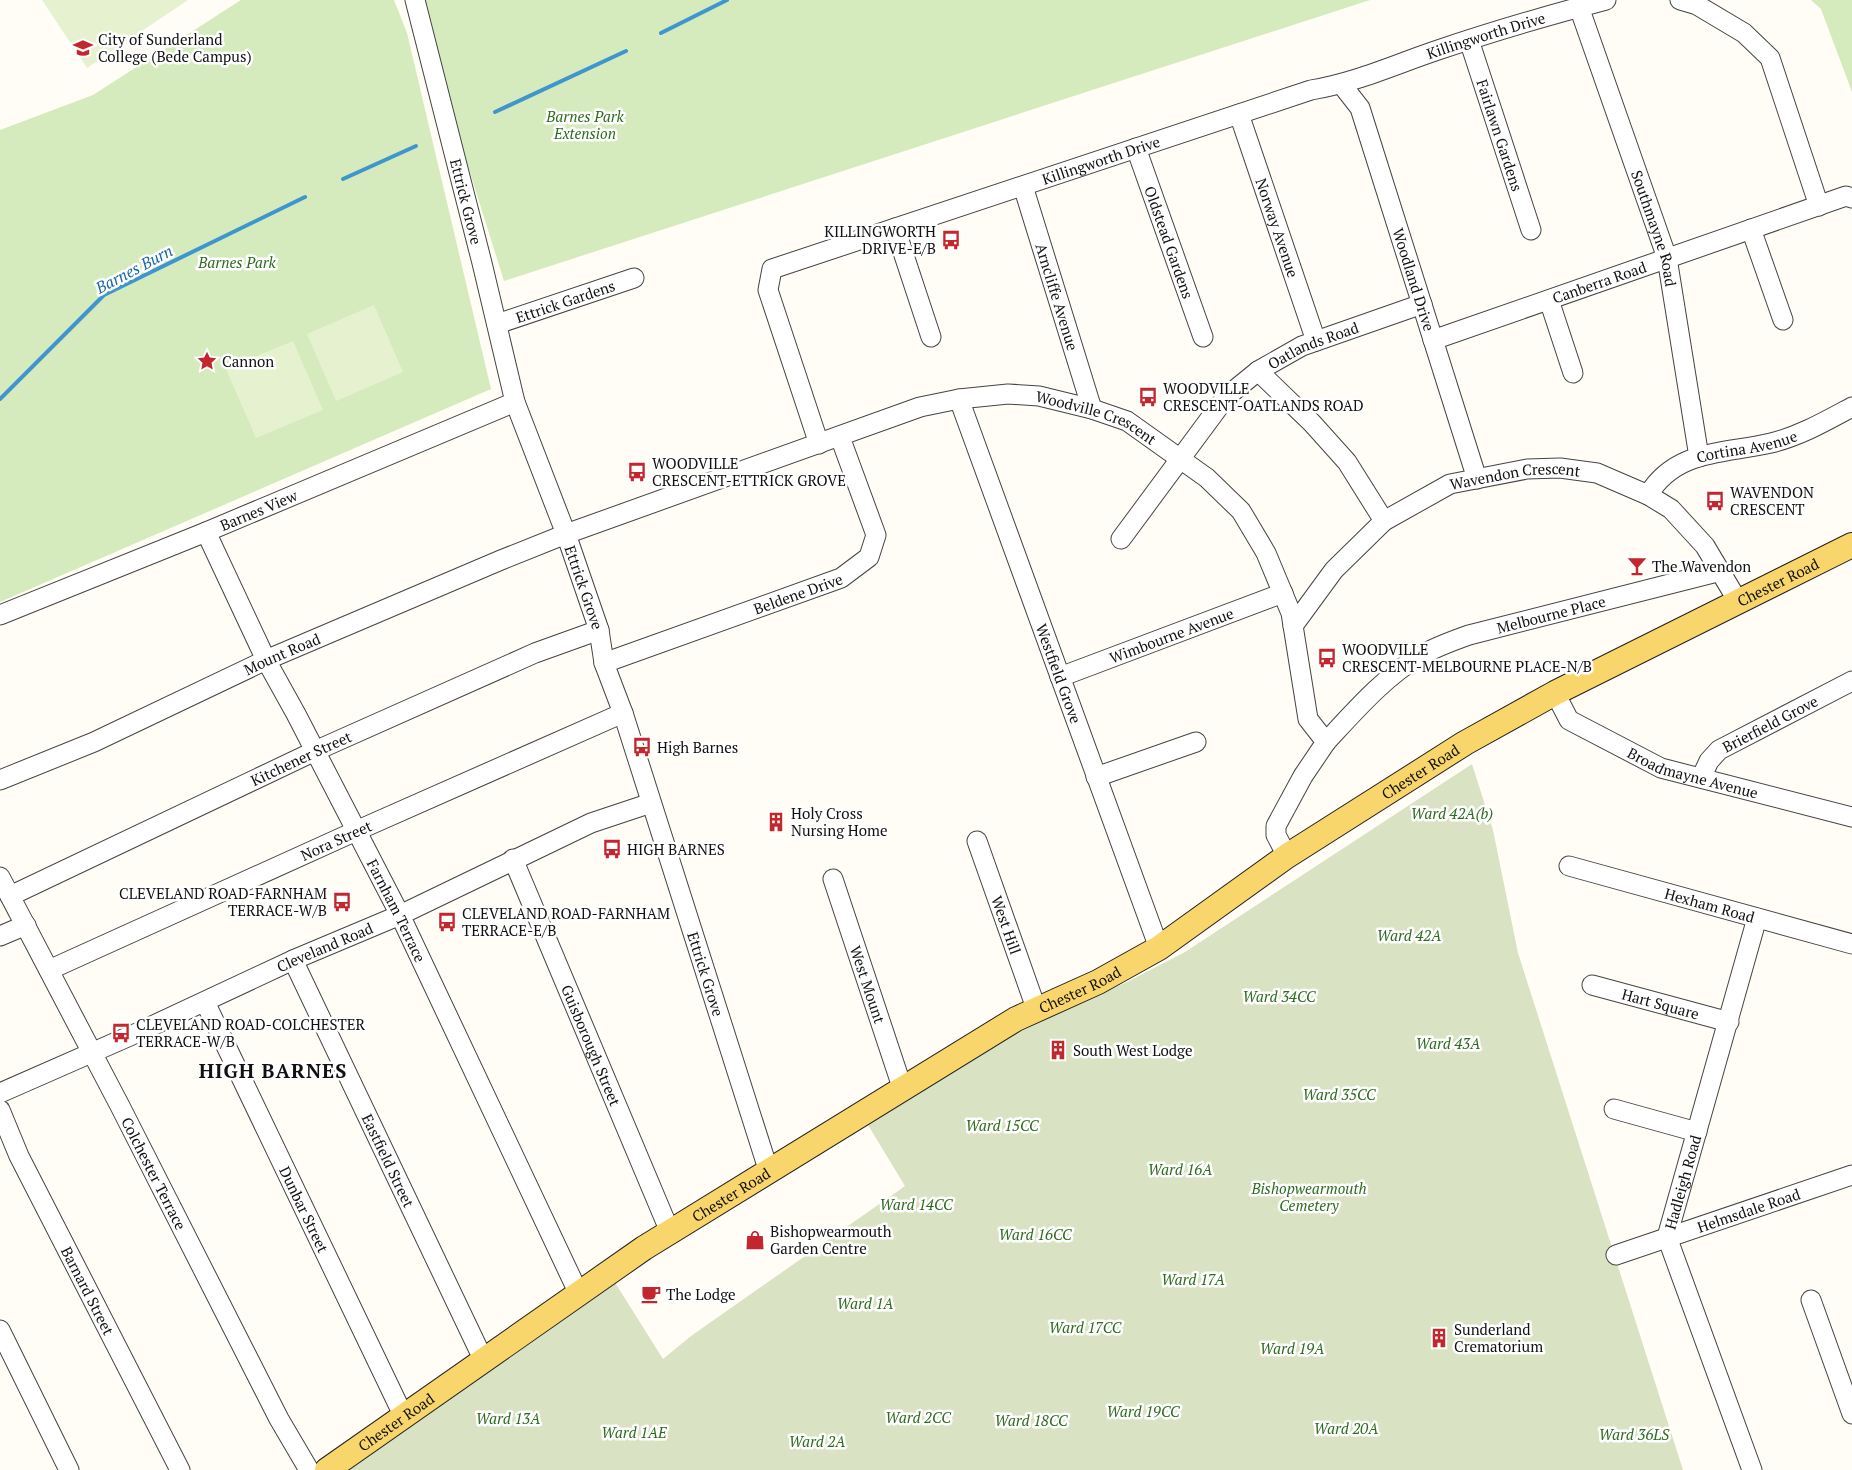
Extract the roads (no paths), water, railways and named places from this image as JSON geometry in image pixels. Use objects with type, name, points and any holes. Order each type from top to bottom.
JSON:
[{"type":"main road","name":"Chester Road","points":[[326,1470],[404,1417],[578,1292],[670,1232],[1036,1008],[1104,979],[1159,948],[1287,856],[1465,743],[1555,694],[1852,545]]},
{"type":"street","name":"Ettrick Grove","points":[[415,0],[515,402],[566,534],[599,630],[604,663],[624,713],[769,1172]]},
{"type":"street","name":"Killingworth Drive","points":[[819,444],[768,290],[772,269],[1311,90],[1342,85],[1509,26],[1606,0]]},
{"type":"street","points":[[1680,0],[1697,5],[1744,33],[1770,58],[1819,206]]},
{"type":"street","name":"Southmayne Road","points":[[1579,7],[1667,258],[1699,457]]},
{"type":"street","name":"Fairlawn Gardens","points":[[1468,40],[1531,230]]},
{"type":"street","name":"Woodland Drive","points":[[1342,85],[1360,108],[1477,479]]},
{"type":"street","name":"Norway Avenue","points":[[1239,114],[1316,341]]},
{"type":"street","name":"Oldstead Gardens","points":[[1136,148],[1203,337]]},
{"type":"street","name":"Arncliffe Avenue","points":[[1023,186],[1092,409]]},
{"type":"street","name":"Canberra Road","points":[[1433,340],[1846,196],[1852,198]]},
{"type":"street","points":[[895,228],[931,337]]},
{"type":"street","points":[[1751,229],[1783,320]]},
{"type":"street","name":"Ettrick Gardens","points":[[497,324],[634,278]]},
{"type":"street","points":[[1549,300],[1573,373]]},
{"type":"street","name":"Oatlands Road","points":[[1121,539],[1226,396],[1258,371],[1302,346],[1422,304]]},
{"type":"street","points":[[1258,371],[1312,423],[1347,462],[1384,521]]},
{"type":"street","name":"Woodville Crescent","points":[[566,534],[840,438],[920,407],[1008,394],[1038,396],[1092,409],[1127,421],[1182,458],[1207,478],[1241,510],[1266,553],[1291,613],[1306,713],[1313,728],[1326,742]]},
{"type":"street","name":"Westfield Grove","points":[[959,400],[1159,948]]},
{"type":"street","name":"Barnes View","points":[[0,615],[206,532],[515,402]]},
{"type":"street","name":"Cortina Avenue","points":[[1648,495],[1668,470],[1682,462],[1772,443],[1794,436],[1852,407]]},
{"type":"street","name":"Beldene Drive","points":[[604,663],[841,578],[869,557],[876,535],[840,438]]},
{"type":"street","name":"Wavendon Crescent","points":[[1293,626],[1334,570],[1384,521],[1450,484],[1526,469],[1560,468],[1597,473],[1648,495],[1670,509],[1689,527],[1721,571],[1739,603]]},
{"type":"street","name":"Farnham Terrace","points":[[206,532],[266,660],[400,914],[548,1233],[578,1292]]},
{"type":"street","name":"Mount Road","points":[[0,780],[94,742],[266,660],[402,601],[566,534]]},
{"type":"street","name":"Melbourne Place","points":[[1326,742],[1359,707],[1399,671],[1418,657],[1442,645],[1470,635],[1721,571]]},
{"type":"street","name":"Wimbourne Avenue","points":[[1060,677],[1283,593]]},
{"type":"street","name":"Kitchener Street","points":[[10,896],[315,751],[535,653],[599,630]]},
{"type":"street","name":"Brierfield Grove","points":[[1701,778],[1709,760],[1718,750],[1852,681]]},
{"type":"street","name":"Broadmayne Avenue","points":[[1555,694],[1569,720],[1661,768],[1852,817]]},
{"type":"street","name":"Nora Street","points":[[49,970],[356,830],[624,713]]},
{"type":"street","points":[[1096,777],[1196,742]]},
{"type":"street","points":[[1287,856],[1276,835],[1276,826],[1303,776],[1326,742]]},
{"type":"street","name":"Cleveland Road","points":[[0,1093],[205,1002],[293,960],[400,914],[591,823],[651,803]]},
{"type":"street","name":"West Hill","points":[[977,841],[1036,1008]]},
{"type":"street","name":"Guisborough Street","points":[[513,859],[670,1232]]},
{"type":"street","name":"Hexham Road","points":[[1569,866],[1852,944]]},
{"type":"street","name":"Colchester Terrace","points":[[0,877],[279,1419],[309,1470]]},
{"type":"street","name":"West Mount","points":[[833,879],[903,1090]]},
{"type":"street","name":"Hadleigh Road","points":[[1752,1470],[1667,1238],[1757,918]]},
{"type":"street","points":[[0,936],[26,925]]},
{"type":"street","name":"Eastfield Street","points":[[293,960],[484,1360]]},
{"type":"street","name":"Hart Square","points":[[1592,986],[1729,1022]]},
{"type":"street","name":"Dunbar Street","points":[[205,1002],[404,1417]]},
{"type":"street","points":[[1614,1109],[1697,1132]]},
{"type":"street","name":"Barnard Street","points":[[0,1110],[19,1156],[180,1470]]},
{"type":"street","name":"Helmsdale Road","points":[[1616,1255],[1852,1175]]},
{"type":"street","points":[[1811,1300],[1852,1414]]},
{"type":"street","points":[[0,1330],[69,1470]]},
{"type":"waterway","name":"Barnes Burn","points":[[661,33],[727,0]]},
{"type":"waterway","points":[[495,112],[626,51]]},
{"type":"waterway","name":"Barnes Burn","points":[[343,179],[416,146]]},
{"type":"waterway","name":"Barnes Burn","points":[[0,399],[104,295],[305,197]]},
{"type":"place","name":"City of Sunderland College (Bede Campus)","points":[[83,48]]},
{"type":"place","name":"KILLINGWORTH DRIVE-E/B","points":[[951,240]]},
{"type":"place","name":"Cannon","points":[[207,361]]},
{"type":"place","name":"WOODVILLE CRESCENT-OATLANDS ROAD","points":[[1148,397]]},
{"type":"place","name":"WOODVILLE CRESCENT-ETTRICK GROVE","points":[[637,472]]},
{"type":"place","name":"WAVENDON CRESCENT","points":[[1715,501]]},
{"type":"place","name":"The Wavendon","points":[[1637,566]]},
{"type":"place","name":"WOODVILLE CRESCENT-MELBOURNE PLACE-N/B","points":[[1327,658]]},
{"type":"place","name":"High Barnes","points":[[642,747]]},
{"type":"place","name":"Holy Cross Nursing Home","points":[[776,822]]},
{"type":"place","name":"HIGH BARNES","points":[[612,849]]},
{"type":"place","name":"CLEVELAND ROAD-FARNHAM TERRACE-W/B","points":[[342,902]]},
{"type":"place","name":"CLEVELAND ROAD-FARNHAM TERRACE-E/B","points":[[447,922]]},
{"type":"place","name":"CLEVELAND ROAD-COLCHESTER TERRACE-W/B","points":[[121,1033]]},
{"type":"place","name":"South West Lodge","points":[[1058,1050]]},
{"type":"place","name":"Bishopwearmouth Garden Centre","points":[[755,1240]]},
{"type":"place","name":"The Lodge","points":[[651,1294]]},
{"type":"place","name":"Sunderland Crematorium","points":[[1439,1338]]},
{"type":"district","name":"HIGH BARNES","points":[[273,1070]]},
{"type":"park label","name":"Barnes Park Extension","points":[[585,124]]},
{"type":"park label","name":"Barnes Park","points":[[237,262]]},
{"type":"park label","name":"Ward 42A(b)","points":[[1452,813]]},
{"type":"park label","name":"Ward 42A","points":[[1409,935]]},
{"type":"park label","name":"Ward 34CC","points":[[1279,996]]},
{"type":"park label","name":"Ward 43A","points":[[1448,1043]]},
{"type":"park label","name":"Ward 35CC","points":[[1339,1094]]},
{"type":"park label","name":"Ward 15CC","points":[[1002,1125]]},
{"type":"park label","name":"Ward 16A","points":[[1180,1169]]},
{"type":"park label","name":"Bishopwearmouth Cemetery","points":[[1309,1196]]},
{"type":"park label","name":"Ward 14CC","points":[[916,1204]]},
{"type":"park label","name":"Ward 16CC","points":[[1035,1234]]},
{"type":"park label","name":"Ward 17A","points":[[1193,1279]]},
{"type":"park label","name":"Ward 1A","points":[[865,1303]]},
{"type":"park label","name":"Ward 17CC","points":[[1085,1327]]},
{"type":"park label","name":"Ward 19A","points":[[1292,1348]]},
{"type":"park label","name":"Ward 19CC","points":[[1143,1411]]},
{"type":"park label","name":"Ward 2CC","points":[[918,1417]]},
{"type":"park label","name":"Ward 13A","points":[[508,1418]]},
{"type":"park label","name":"Ward 18CC","points":[[1031,1420]]},
{"type":"park label","name":"Ward 20A","points":[[1346,1428]]},
{"type":"park label","name":"Ward 1AE","points":[[634,1432]]},
{"type":"park label","name":"Ward 36LS","points":[[1634,1434]]},
{"type":"park label","name":"Ward 2A","points":[[817,1441]]}]
